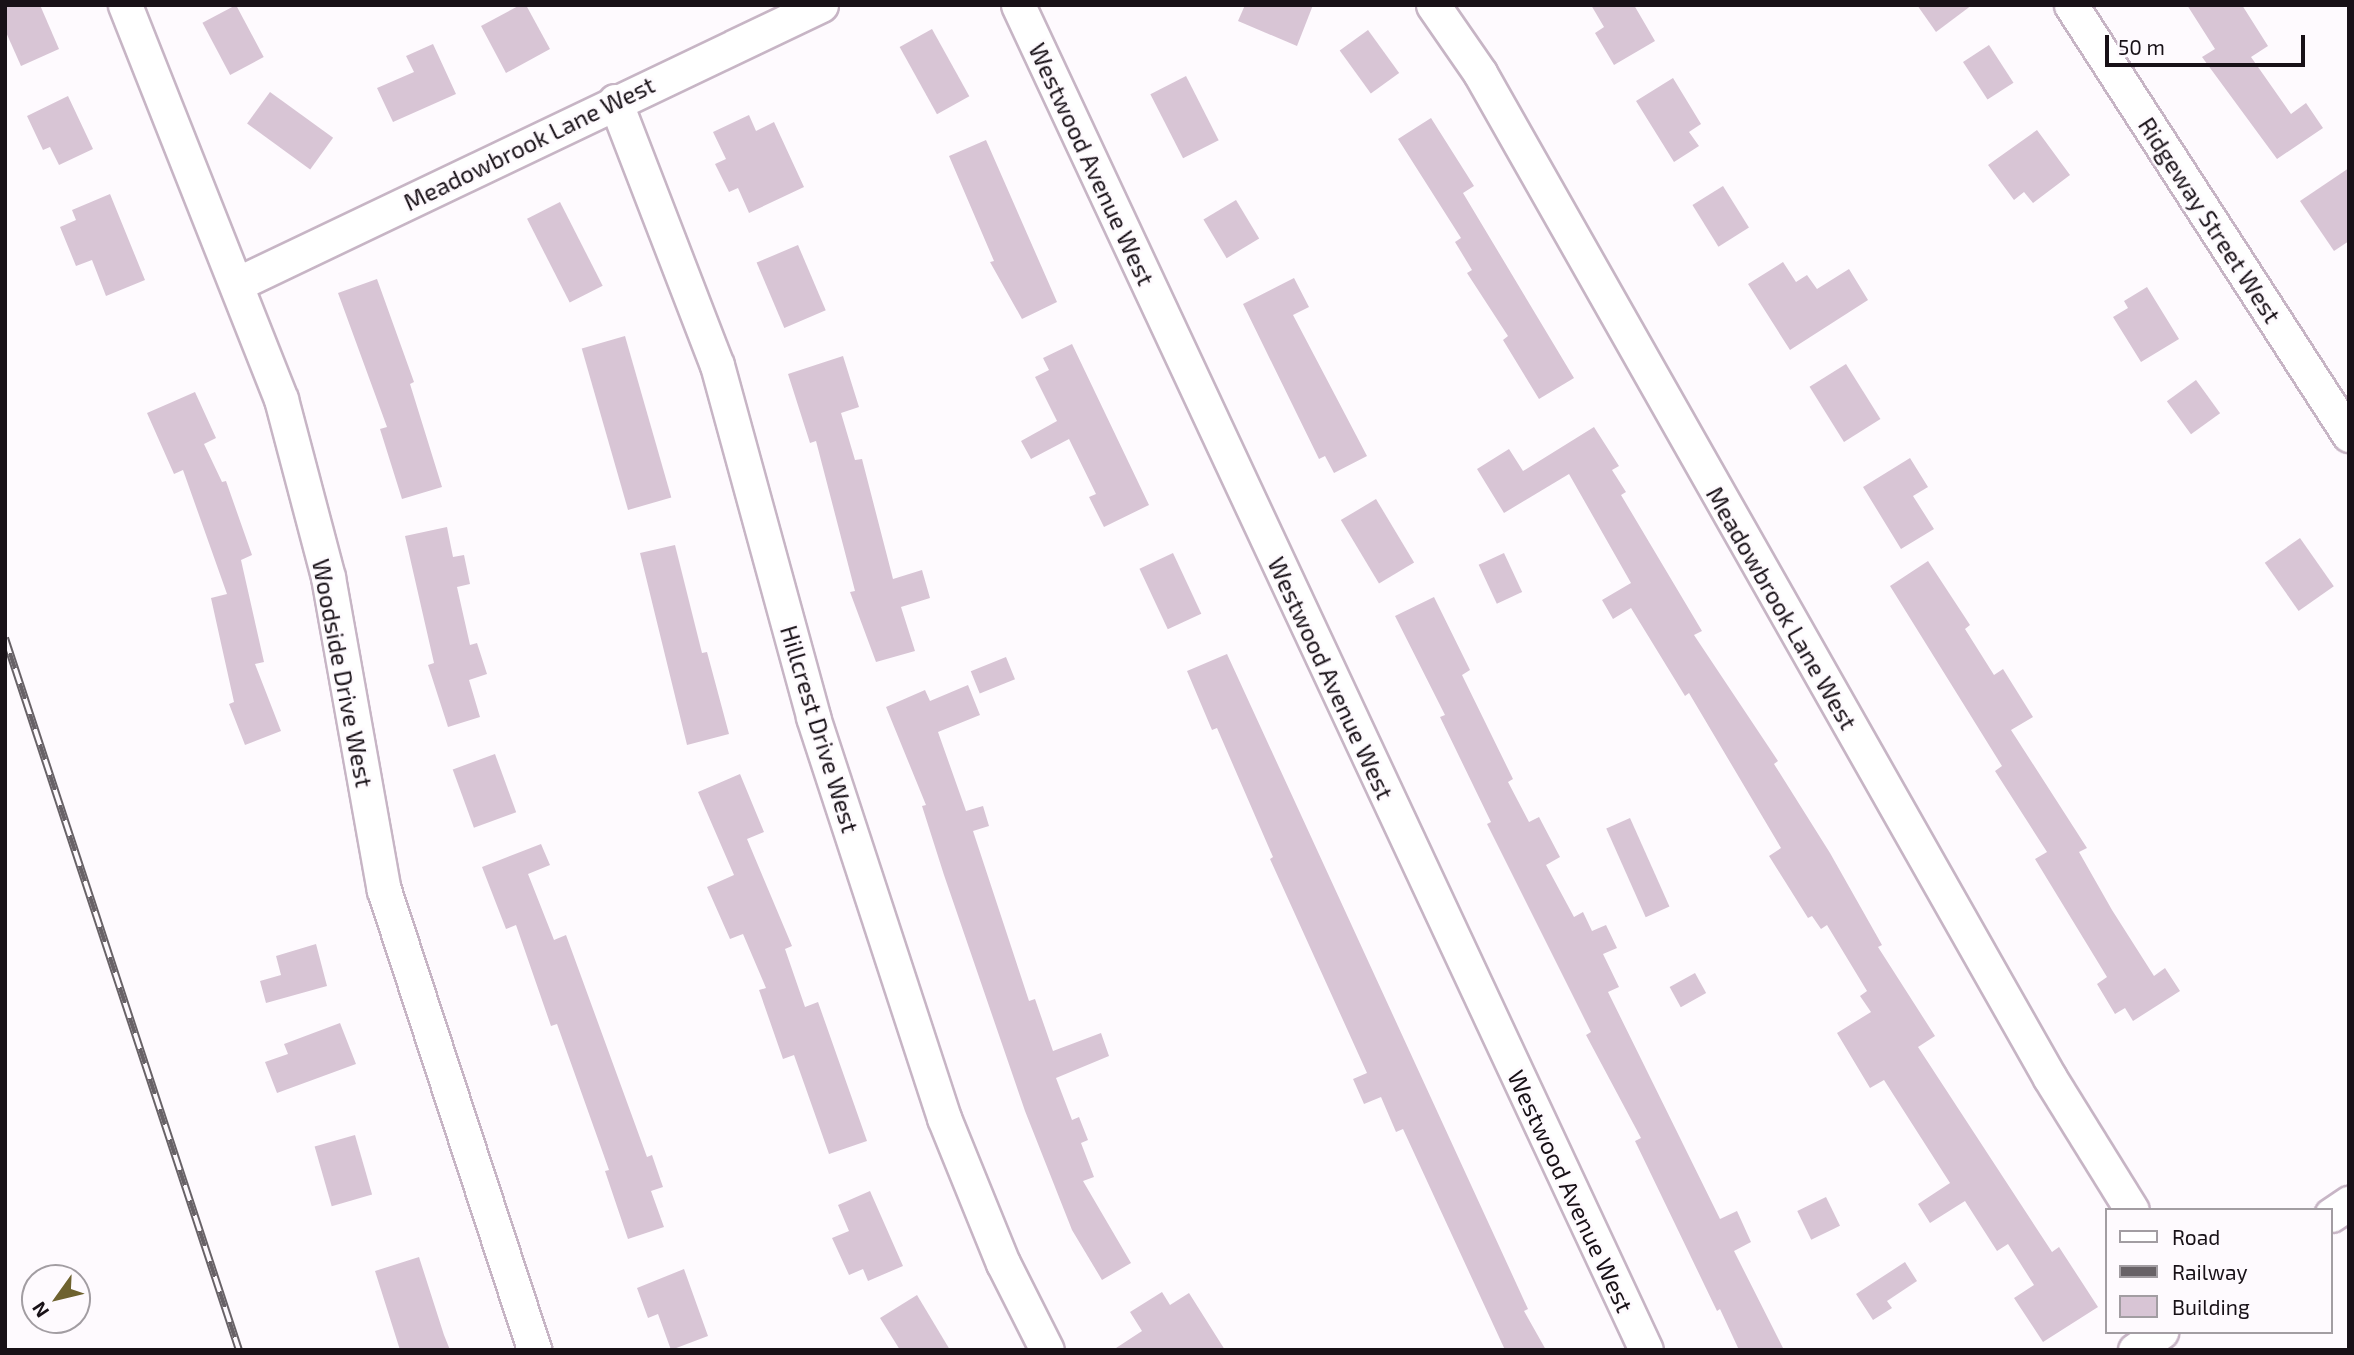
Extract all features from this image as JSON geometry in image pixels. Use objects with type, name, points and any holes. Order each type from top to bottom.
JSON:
[{"type":"street","name":"Woodside Drive West","points":[[125,5],[239,283],[281,399],[328,577],[384,890],[534,1350]]},
{"type":"street","name":"Meadowbrook Lane West","points":[[239,283],[615,101],[821,5]]},
{"type":"street","name":"Westwood Avenue West","points":[[1018,5],[1646,1350]]},
{"type":"street","name":"Meadowbrook Lane West","points":[[1433,5],[1480,73],[2050,1078],[2131,1208]]},
{"type":"street","name":"Ridgeway Street West","points":[[2071,5],[2349,435]]},
{"type":"street","name":"Hillcrest Drive West","points":[[615,101],[717,365],[813,716],[944,1118],[1003,1263],[1047,1350]]},
{"type":"street","points":[[2333,1214],[2349,1203]]},
{"type":"street","points":[[2135,1350],[2158,1334]]},
{"type":"building","points":[[5,5],[40,5],[59,49],[21,66],[5,30]]},
{"type":"building","points":[[236,5],[264,57],[230,75],[202,23]]},
{"type":"building","points":[[520,5],[526,5],[550,49],[506,73],[481,26]]},
{"type":"building","points":[[1245,5],[1313,5],[1297,46],[1238,21]]},
{"type":"building","points":[[1591,5],[1634,5],[1655,41],[1614,65],[1595,33],[1604,27]]},
{"type":"building","points":[[1917,5],[1972,5],[1936,32]]},
{"type":"building","points":[[2187,5],[2242,5],[2268,46],[2251,57],[2291,114],[2306,103],[2323,128],[2277,159],[2202,57],[2215,49]]},
{"type":"building","points":[[932,29],[969,96],[937,114],[900,47]]},
{"type":"building","points":[[1368,30],[1399,73],[1371,93],[1340,51]]},
{"type":"building","points":[[433,44],[456,94],[393,122],[377,88],[414,72],[406,56]]},
{"type":"building","points":[[1989,45],[2014,83],[1988,100],[1963,62]]},
{"type":"building","points":[[1186,76],[1219,140],[1183,158],[1150,94]]},
{"type":"building","points":[[1673,78],[1701,124],[1689,132],[1699,146],[1674,162],[1636,101]]},
{"type":"building","points":[[270,92],[333,138],[310,169],[247,124]]},
{"type":"building","points":[[68,96],[93,149],[59,165],[50,147],[43,150],[27,116]]},
{"type":"building","points":[[749,115],[756,131],[774,122],[804,187],[749,213],[738,188],[729,192],[715,164],[726,159],[713,132]]},
{"type":"building","points":[[1431,118],[1474,186],[1463,193],[1574,378],[1539,399],[1503,340],[1508,336],[1467,273],[1472,270],[1455,242],[1461,238],[1398,139]]},
{"type":"building","points":[[2037,130],[2070,175],[2033,203],[2024,192],[2014,200],[1988,165]]},
{"type":"building","points":[[986,140],[1057,302],[1022,319],[990,262],[994,261],[949,156]]},
{"type":"building","points":[[2349,168],[2349,241],[2334,251],[2300,201]]},
{"type":"building","points":[[1723,186],[1749,228],[1718,247],[1692,205]]},
{"type":"building","points":[[110,194],[145,280],[106,296],[92,260],[76,266],[60,227],[76,220],[72,210]]},
{"type":"building","points":[[1236,200],[1259,239],[1227,258],[1203,220]]},
{"type":"building","points":[[560,202],[603,286],[570,303],[527,219]]},
{"type":"building","points":[[798,245],[826,310],[784,328],[757,263]]},
{"type":"building","points":[[1783,262],[1796,282],[1807,275],[1817,289],[1849,269],[1868,300],[1790,350],[1748,284]]},
{"type":"building","points":[[1294,278],[1309,307],[1293,315],[1367,456],[1334,473],[1325,456],[1319,459],[1243,304]]},
{"type":"building","points":[[377,279],[414,382],[410,384],[442,487],[402,499],[380,429],[387,427],[338,293]]},
{"type":"building","points":[[2147,287],[2179,339],[2141,362],[2113,317],[2128,308],[2124,301]]},
{"type":"building","points":[[625,336],[671,497],[628,510],[582,348]]},
{"type":"building","points":[[1072,344],[1149,505],[1104,527],[1089,497],[1096,494],[1069,439],[1031,459],[1021,441],[1057,421],[1035,377],[1049,370],[1043,358]]},
{"type":"building","points":[[843,356],[859,407],[841,413],[855,460],[862,459],[893,579],[922,570],[930,598],[901,607],[915,651],[876,662],[850,592],[855,591],[816,441],[810,443],[788,374]]},
{"type":"building","points":[[1846,364],[1880,419],[1844,442],[1810,387]]},
{"type":"building","points":[[2196,380],[2220,413],[2191,434],[2167,401]]},
{"type":"building","points":[[195,392],[216,438],[204,444],[222,482],[226,481],[252,555],[241,560],[264,662],[255,664],[281,731],[245,745],[229,704],[234,702],[211,598],[227,594],[183,470],[174,474],[147,413]]},
{"type":"building","points":[[1594,427],[1619,466],[1612,470],[1626,492],[1621,495],[1702,631],[1694,635],[1778,761],[1774,764],[1830,853],[1882,945],[1878,947],[1935,1036],[1918,1047],[2052,1252],[2059,1247],[2098,1307],[2043,1342],[2014,1298],[2034,1285],[2008,1244],[1997,1251],[1965,1201],[1930,1223],[1918,1204],[1950,1183],[1884,1080],[1870,1088],[1837,1033],[1871,1012],[1860,996],[1867,991],[1827,925],[1821,929],[1812,916],[1808,918],[1769,856],[1781,848],[1689,693],[1685,696],[1631,608],[1613,619],[1602,600],[1631,583],[1569,474],[1504,513],[1477,469],[1509,449],[1523,471]]},
{"type":"building","points":[[1910,458],[1928,487],[1913,496],[1934,529],[1901,549],[1863,487]]},
{"type":"building","points":[[1376,499],[1414,562],[1379,584],[1341,520]]},
{"type":"building","points":[[447,527],[453,557],[464,555],[470,584],[457,587],[470,645],[477,643],[487,674],[469,680],[480,717],[448,727],[428,665],[434,663],[405,536]]},
{"type":"building","points":[[2300,538],[2334,586],[2299,611],[2265,563]]},
{"type":"building","points":[[675,545],[702,653],[707,652],[729,734],[687,745],[640,553]]},
{"type":"building","points":[[1173,553],[1201,614],[1168,629],[1139,569]]},
{"type":"building","points":[[1504,553],[1522,592],[1497,604],[1479,565]]},
{"type":"building","points":[[1928,561],[1970,625],[1965,629],[1994,675],[2003,669],[2033,717],[2011,730],[2087,848],[2079,852],[2112,910],[2154,976],[2165,968],[2180,991],[2133,1021],[2125,1008],[2115,1014],[2097,984],[2107,977],[2035,859],[2047,852],[1995,771],[2002,766],[1890,586]]},
{"type":"building","points":[[1434,597],[1470,670],[1462,675],[1513,779],[1508,782],[1529,822],[1539,817],[1560,857],[1546,865],[1574,917],[1583,912],[1592,931],[1606,925],[1617,948],[1603,954],[1619,987],[1608,992],[1720,1219],[1737,1211],[1751,1242],[1734,1251],[1784,1350],[1739,1350],[1720,1309],[1717,1311],[1635,1141],[1641,1138],[1586,1035],[1591,1032],[1487,824],[1491,822],[1440,717],[1445,715],[1395,616]]},
{"type":"building","points":[[1227,654],[1528,1309],[1524,1311],[1546,1350],[1505,1350],[1403,1129],[1396,1132],[1381,1097],[1364,1104],[1353,1079],[1367,1073],[1270,859],[1273,857],[1217,728],[1212,730],[1187,671]]},
{"type":"building","points":[[1006,657],[1015,679],[980,693],[971,671]]},
{"type":"building","points":[[968,685],[980,715],[938,732],[966,811],[983,806],[989,826],[973,831],[1029,1001],[1035,999],[1053,1051],[1101,1033],[1109,1056],[1056,1078],[1072,1120],[1079,1117],[1088,1140],[1081,1143],[1094,1177],[1083,1181],[1131,1263],[1102,1280],[1072,1230],[1025,1111],[944,875],[922,806],[926,805],[886,707],[925,690],[930,701]]},
{"type":"building","points":[[495,754],[516,812],[474,828],[453,769]]},
{"type":"building","points":[[740,774],[764,832],[747,839],[792,946],[785,949],[805,1007],[818,1002],[867,1141],[829,1154],[794,1055],[783,1059],[759,990],[766,988],[743,934],[730,939],[707,887],[734,875],[698,792]]},
{"type":"building","points":[[1630,818],[1669,907],[1646,917],[1606,829]]},
{"type":"building","points":[[541,844],[550,865],[528,874],[554,940],[566,935],[647,1157],[652,1155],[663,1187],[651,1191],[664,1227],[628,1239],[605,1171],[609,1170],[557,1024],[551,1026],[516,925],[506,929],[482,867]]},
{"type":"building","points":[[316,944],[327,986],[266,1003],[260,981],[281,975],[276,956]]},
{"type":"building","points":[[1695,973],[1706,993],[1681,1007],[1670,987]]},
{"type":"building","points":[[340,1023],[356,1064],[277,1093],[265,1062],[288,1054],[284,1044]]},
{"type":"building","points":[[355,1135],[372,1195],[332,1206],[315,1147]]},
{"type":"building","points":[[870,1191],[903,1266],[868,1281],[863,1269],[849,1275],[832,1238],[849,1231],[838,1205]]},
{"type":"building","points":[[1826,1197],[1840,1226],[1811,1240],[1797,1211]]},
{"type":"building","points":[[419,1257],[450,1350],[400,1350],[375,1271]]},
{"type":"building","points":[[1905,1262],[1917,1281],[1887,1301],[1892,1308],[1873,1320],[1856,1294]]},
{"type":"building","points":[[684,1269],[708,1336],[671,1350],[658,1314],[648,1318],[637,1288]]},
{"type":"building","points":[[1162,1292],[1170,1305],[1189,1293],[1225,1350],[1113,1350],[1142,1331],[1130,1312]]},
{"type":"building","points":[[917,1295],[950,1350],[900,1350],[880,1318]]},
{"type":"railway","points":[[5,638],[239,1350]]}]
